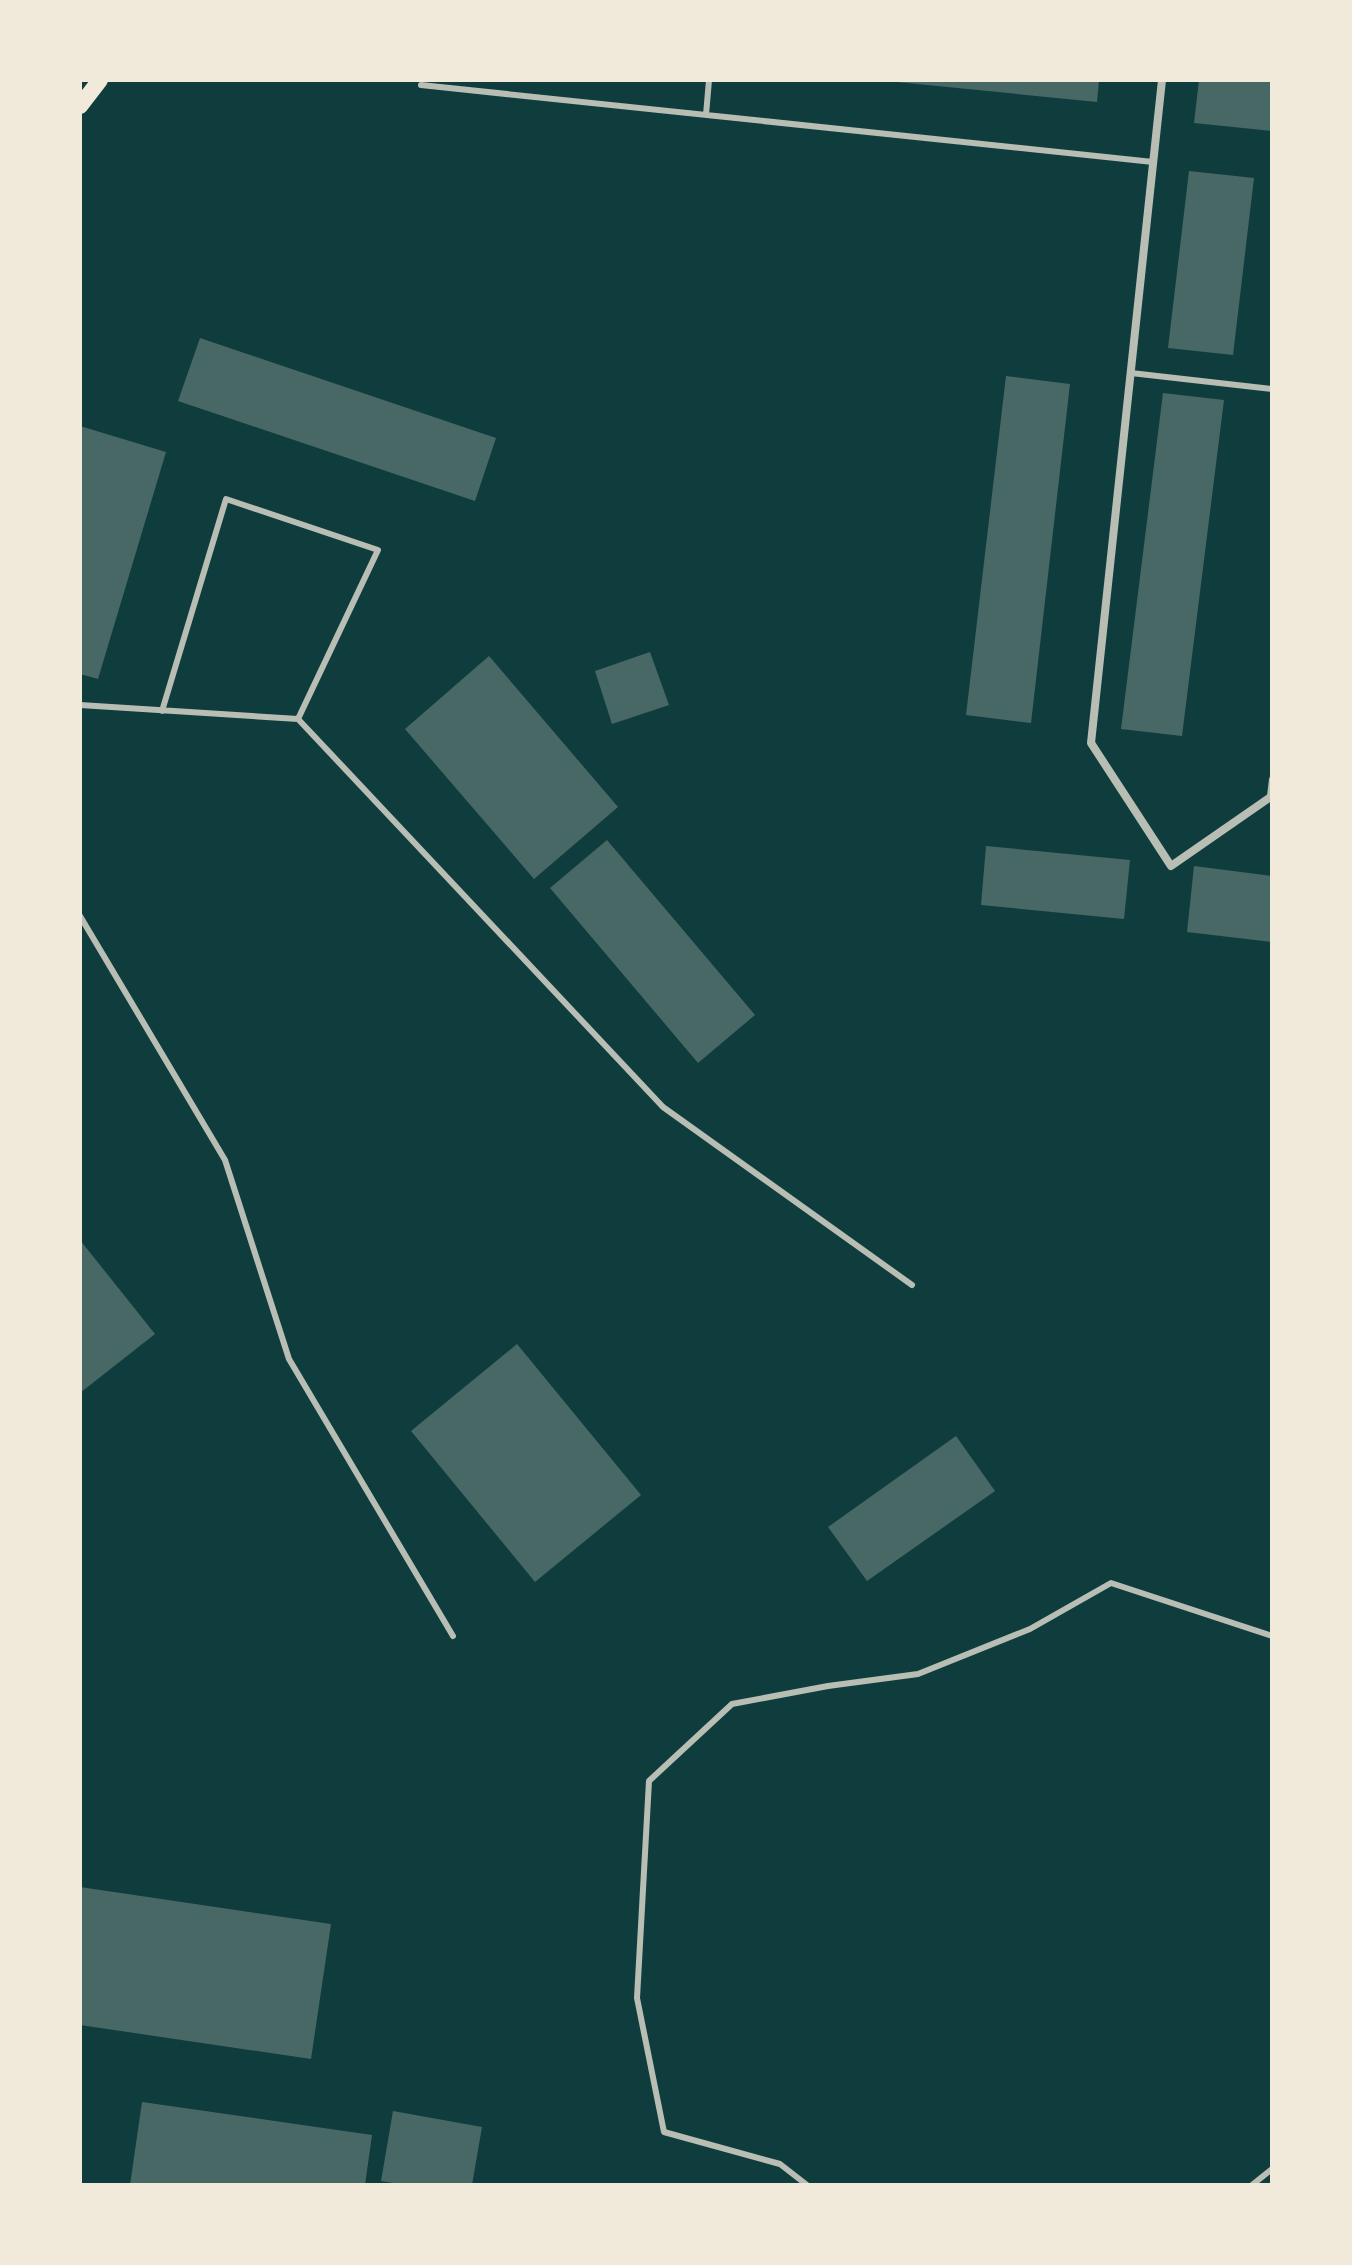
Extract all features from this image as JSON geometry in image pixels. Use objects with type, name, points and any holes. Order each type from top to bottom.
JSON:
[{"type":"main road","points":[[80,106],[100,80]]},
{"type":"street","points":[[1162,80],[1091,743],[1171,866],[1271,796]]},
{"type":"lane","points":[[706,115],[709,80]]},
{"type":"lane","points":[[421,85],[1153,162]]},
{"type":"lane","points":[[1131,373],[1272,389]]},
{"type":"lane","points":[[162,711],[226,499],[378,550],[298,719]]},
{"type":"lane","points":[[80,705],[298,719],[663,1107],[912,1285]]},
{"type":"lane","points":[[1271,796],[1272,779]]},
{"type":"lane","points":[[80,916],[225,1160],[289,1359],[453,1636]]},
{"type":"lane","points":[[807,2185],[780,2164],[664,2132],[637,1998],[649,1781],[732,1704],[828,1686],[918,1674],[1030,1629],[1111,1583],[1272,1636]]},
{"type":"lane","points":[[1252,2185],[1272,2169]]},
{"type":"building","points":[[897,80],[1099,80],[1097,102]]},
{"type":"building","points":[[1199,80],[1272,80],[1272,131],[1194,123]]},
{"type":"building","points":[[1189,171],[1254,178],[1233,355],[1168,348]]},
{"type":"building","points":[[200,338],[496,438],[475,501],[178,401]]},
{"type":"building","points":[[1006,376],[1070,384],[1031,723],[966,715]]},
{"type":"building","points":[[1163,393],[1224,400],[1182,736],[1121,729]]},
{"type":"building","points":[[80,426],[166,452],[98,679],[80,674]]},
{"type":"building","points":[[650,652],[669,705],[612,724],[595,671]]},
{"type":"building","points":[[489,656],[618,807],[534,879],[405,729]]},
{"type":"building","points":[[607,840],[755,1015],[698,1063],[550,888]]},
{"type":"building","points":[[986,846],[1130,860],[1124,919],[981,905]]},
{"type":"building","points":[[1194,866],[1272,876],[1272,942],[1187,932]]},
{"type":"building","points":[[80,1240],[155,1334],[80,1393]]},
{"type":"building","points":[[517,1344],[641,1495],[535,1582],[411,1431]]},
{"type":"building","points":[[956,1436],[995,1491],[867,1581],[828,1527]]},
{"type":"building","points":[[80,1887],[331,1924],[311,2059],[80,2025]]},
{"type":"building","points":[[142,2102],[372,2135],[365,2185],[130,2185]]},
{"type":"building","points":[[393,2111],[482,2127],[472,2185],[406,2185],[381,2181]]}]
